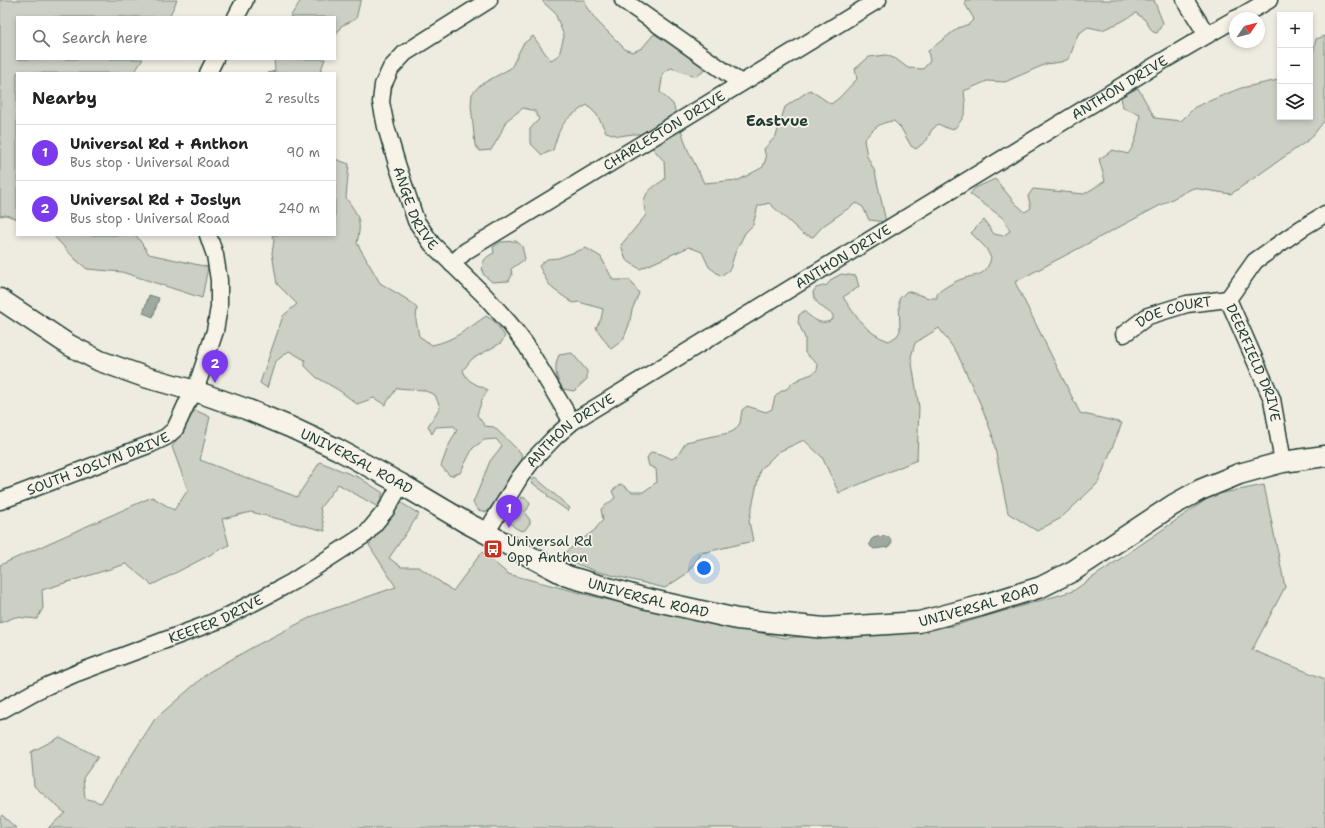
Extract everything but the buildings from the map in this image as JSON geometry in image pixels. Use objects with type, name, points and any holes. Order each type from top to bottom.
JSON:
[{"type":"street","points":[[237,16],[245,0]]},
{"type":"street","name":"ANGE DRIVE","points":[[489,0],[405,53],[391,68],[383,85],[381,102],[396,164],[416,219],[432,244],[485,296],[510,324],[526,345],[572,422]]},
{"type":"street","points":[[623,0],[741,83]]},
{"type":"street","name":"CHARLESTON DRIVE","points":[[452,264],[471,248],[878,0]]},
{"type":"street","points":[[1185,0],[1206,35]]},
{"type":"street","points":[[1248,12],[1269,0]]},
{"type":"street","name":"ANTHON DRIVE","points":[[486,533],[520,477],[533,460],[572,422],[1206,35],[1229,23]]},
{"type":"street","points":[[208,72],[214,60]]},
{"type":"street","name":"DEERFIELD DRIVE","points":[[1283,462],[1272,399],[1228,299],[1255,260],[1325,214]]},
{"type":"street","name":"SOUTH JOSLYN DRIVE","points":[[0,502],[166,437],[175,429],[186,405],[195,391],[214,331],[219,306],[219,280],[208,236]]},
{"type":"street","name":"DOE COURT","points":[[1124,334],[1148,316],[1187,304],[1228,299]]},
{"type":"street","name":"UNIVERSAL ROAD","points":[[0,300],[70,345],[100,361],[145,377],[195,391],[246,409],[290,427],[401,484],[486,533],[567,576],[643,598],[738,618],[824,628],[919,622],[980,606],[1041,587],[1073,571],[1173,505],[1200,490],[1240,474],[1283,462],[1325,456]]},
{"type":"street","name":"KEEFER DRIVE","points":[[0,711],[49,685],[77,673],[222,619],[268,596],[310,571],[366,534],[386,510],[401,484]]},
{"type":"shaded area","points":[[0,0],[177,0],[169,16],[16,16],[16,60],[142,60],[135,72],[16,72],[16,219],[6,215],[0,216]]},
{"type":"shaded area","points":[[301,0],[362,0],[360,2],[356,19],[341,26],[336,35],[336,16],[291,16]]},
{"type":"shaded area","points":[[543,0],[585,0],[587,8],[597,21],[626,50],[633,52],[642,48],[654,34],[703,63],[703,72],[696,76],[671,68],[663,73],[660,92],[673,104],[687,148],[704,183],[739,180],[763,167],[766,158],[764,149],[776,136],[785,107],[810,90],[831,104],[839,98],[857,79],[855,69],[869,57],[886,55],[896,59],[908,68],[923,69],[930,61],[928,51],[958,28],[969,24],[974,19],[965,4],[965,0],[1154,0],[1163,23],[1157,33],[1153,32],[1144,19],[1136,13],[1121,22],[1102,30],[1088,27],[1078,34],[1069,59],[1061,62],[1046,64],[1005,82],[987,81],[964,91],[965,111],[962,119],[955,128],[949,129],[938,124],[931,131],[927,140],[916,149],[911,146],[901,128],[894,121],[884,123],[873,129],[864,140],[867,156],[875,172],[886,222],[869,220],[863,207],[856,203],[823,226],[813,237],[803,234],[769,203],[758,206],[753,225],[745,233],[735,253],[730,269],[721,276],[709,267],[702,252],[689,247],[640,269],[626,260],[621,245],[646,215],[644,202],[647,193],[654,186],[665,179],[664,161],[640,134],[619,136],[606,132],[597,115],[587,105],[564,123],[558,134],[553,150],[542,155],[530,143],[530,129],[539,119],[535,111],[523,108],[506,121],[491,150],[480,151],[475,145],[471,105],[472,94],[480,85],[511,68],[523,44],[533,36],[551,60],[559,55],[564,36],[555,13],[543,2]]},
{"type":"shaded area","points":[[1325,36],[1325,120],[1310,139],[1231,194],[1193,188],[1015,282],[1080,413],[1122,423],[1098,483],[1061,518],[1037,531],[1008,513],[992,434],[980,403],[957,353],[939,328],[915,343],[911,357],[919,407],[917,460],[839,493],[822,457],[804,440],[778,452],[760,470],[749,521],[753,541],[702,553],[686,574],[665,588],[595,571],[559,557],[596,529],[603,520],[601,509],[615,498],[612,491],[621,484],[632,492],[643,492],[657,482],[656,469],[649,466],[647,458],[651,452],[661,454],[672,459],[678,455],[686,442],[729,433],[735,430],[740,423],[742,410],[747,406],[766,412],[772,409],[775,397],[780,392],[788,388],[792,383],[812,374],[817,370],[818,365],[805,353],[805,338],[798,322],[799,315],[804,311],[814,319],[821,322],[833,319],[833,315],[815,300],[813,292],[816,288],[827,285],[832,279],[841,274],[856,276],[859,287],[843,297],[857,317],[868,329],[881,338],[889,341],[897,336],[900,331],[899,299],[907,291],[929,298],[937,298],[937,293],[948,286],[959,280],[979,274],[986,269],[991,258],[986,248],[971,233],[984,220],[994,234],[1003,236],[1010,231],[1003,218],[970,194],[975,188],[995,179],[1015,203],[1025,212],[1031,208],[1028,196],[1033,189],[1084,194],[1105,181],[1099,159],[1113,150],[1128,154],[1131,149],[1137,135],[1140,114],[1123,108],[1121,97],[1138,88],[1155,118],[1181,121],[1195,107],[1241,88],[1277,80],[1277,120],[1313,120],[1313,52],[1316,39]]},
{"type":"shaded area","points":[[274,60],[325,60],[320,72],[272,72],[275,71]]},
{"type":"shaded area","points":[[336,159],[349,164],[346,198],[357,214],[359,229],[357,243],[380,283],[408,300],[417,308],[416,320],[419,336],[432,345],[460,334],[486,316],[494,321],[505,336],[501,343],[472,359],[463,370],[467,378],[488,390],[482,400],[477,415],[485,426],[494,427],[521,453],[523,465],[487,512],[478,510],[473,503],[490,461],[502,446],[496,439],[484,440],[473,448],[460,473],[450,476],[441,466],[448,447],[457,430],[454,426],[436,427],[432,434],[428,426],[440,407],[435,395],[423,390],[397,388],[385,405],[374,398],[357,404],[340,391],[316,377],[305,366],[305,360],[289,351],[275,362],[267,388],[260,383],[283,316],[297,304],[277,284],[272,253],[274,240],[272,236],[336,236]]},
{"type":"shaded area","points":[[54,236],[137,236],[149,254],[208,267],[202,298],[122,272],[87,269],[75,259]]},
{"type":"shaded area","points":[[516,241],[522,246],[525,259],[511,269],[512,275],[509,281],[492,282],[483,274],[482,267],[485,259],[494,253],[493,247],[501,242]]},
{"type":"shaded area","points":[[586,248],[601,257],[613,280],[630,280],[639,293],[623,340],[611,349],[596,328],[601,319],[603,309],[579,302],[573,303],[553,289],[539,266],[547,259],[558,258]]},
{"type":"shaded area","points":[[149,295],[159,298],[153,317],[143,313]]},
{"type":"shaded area","points":[[572,353],[587,371],[587,379],[574,391],[563,389],[556,373],[556,364],[559,355]]},
{"type":"shaded area","points":[[195,410],[210,417],[200,460],[297,497],[320,462],[360,478],[383,493],[378,507],[338,484],[320,508],[325,531],[251,512],[222,519],[229,545],[152,585],[126,564],[42,590],[43,608],[37,619],[15,617],[0,623],[0,565],[152,497],[174,510],[188,490],[172,447]]},
{"type":"shaded area","points":[[535,477],[570,508],[568,511],[548,497],[547,494],[531,482]]},
{"type":"shaded area","points":[[1264,485],[1285,587],[1252,650],[1325,679],[1325,828],[48,828],[65,813],[34,786],[31,752],[60,737],[98,757],[83,778],[85,798],[101,803],[155,719],[209,672],[315,615],[396,587],[369,545],[400,502],[419,514],[389,558],[401,567],[419,567],[453,591],[482,552],[508,574],[600,598],[784,638],[953,626],[1073,591],[1213,495]]},
{"type":"shaded area","points":[[522,497],[527,499],[530,504],[524,512],[530,520],[530,523],[525,530],[521,531],[514,527],[508,520]]},
{"type":"shaded area","points":[[885,536],[890,538],[892,542],[889,547],[874,549],[870,546],[872,539]]},
{"type":"shaded area","points":[[2,815],[16,828],[0,828],[0,818]]},
{"type":"place","name":"Universal Rd + Joslyn","points":[[215,383]]},
{"type":"place","name":"Universal Rd + Anthon","points":[[509,528]]},
{"type":"place","name":"Universal Rd Opp Anthon","points":[[493,549]]},
{"type":"district","name":"Eastvue","points":[[777,121]]}]
